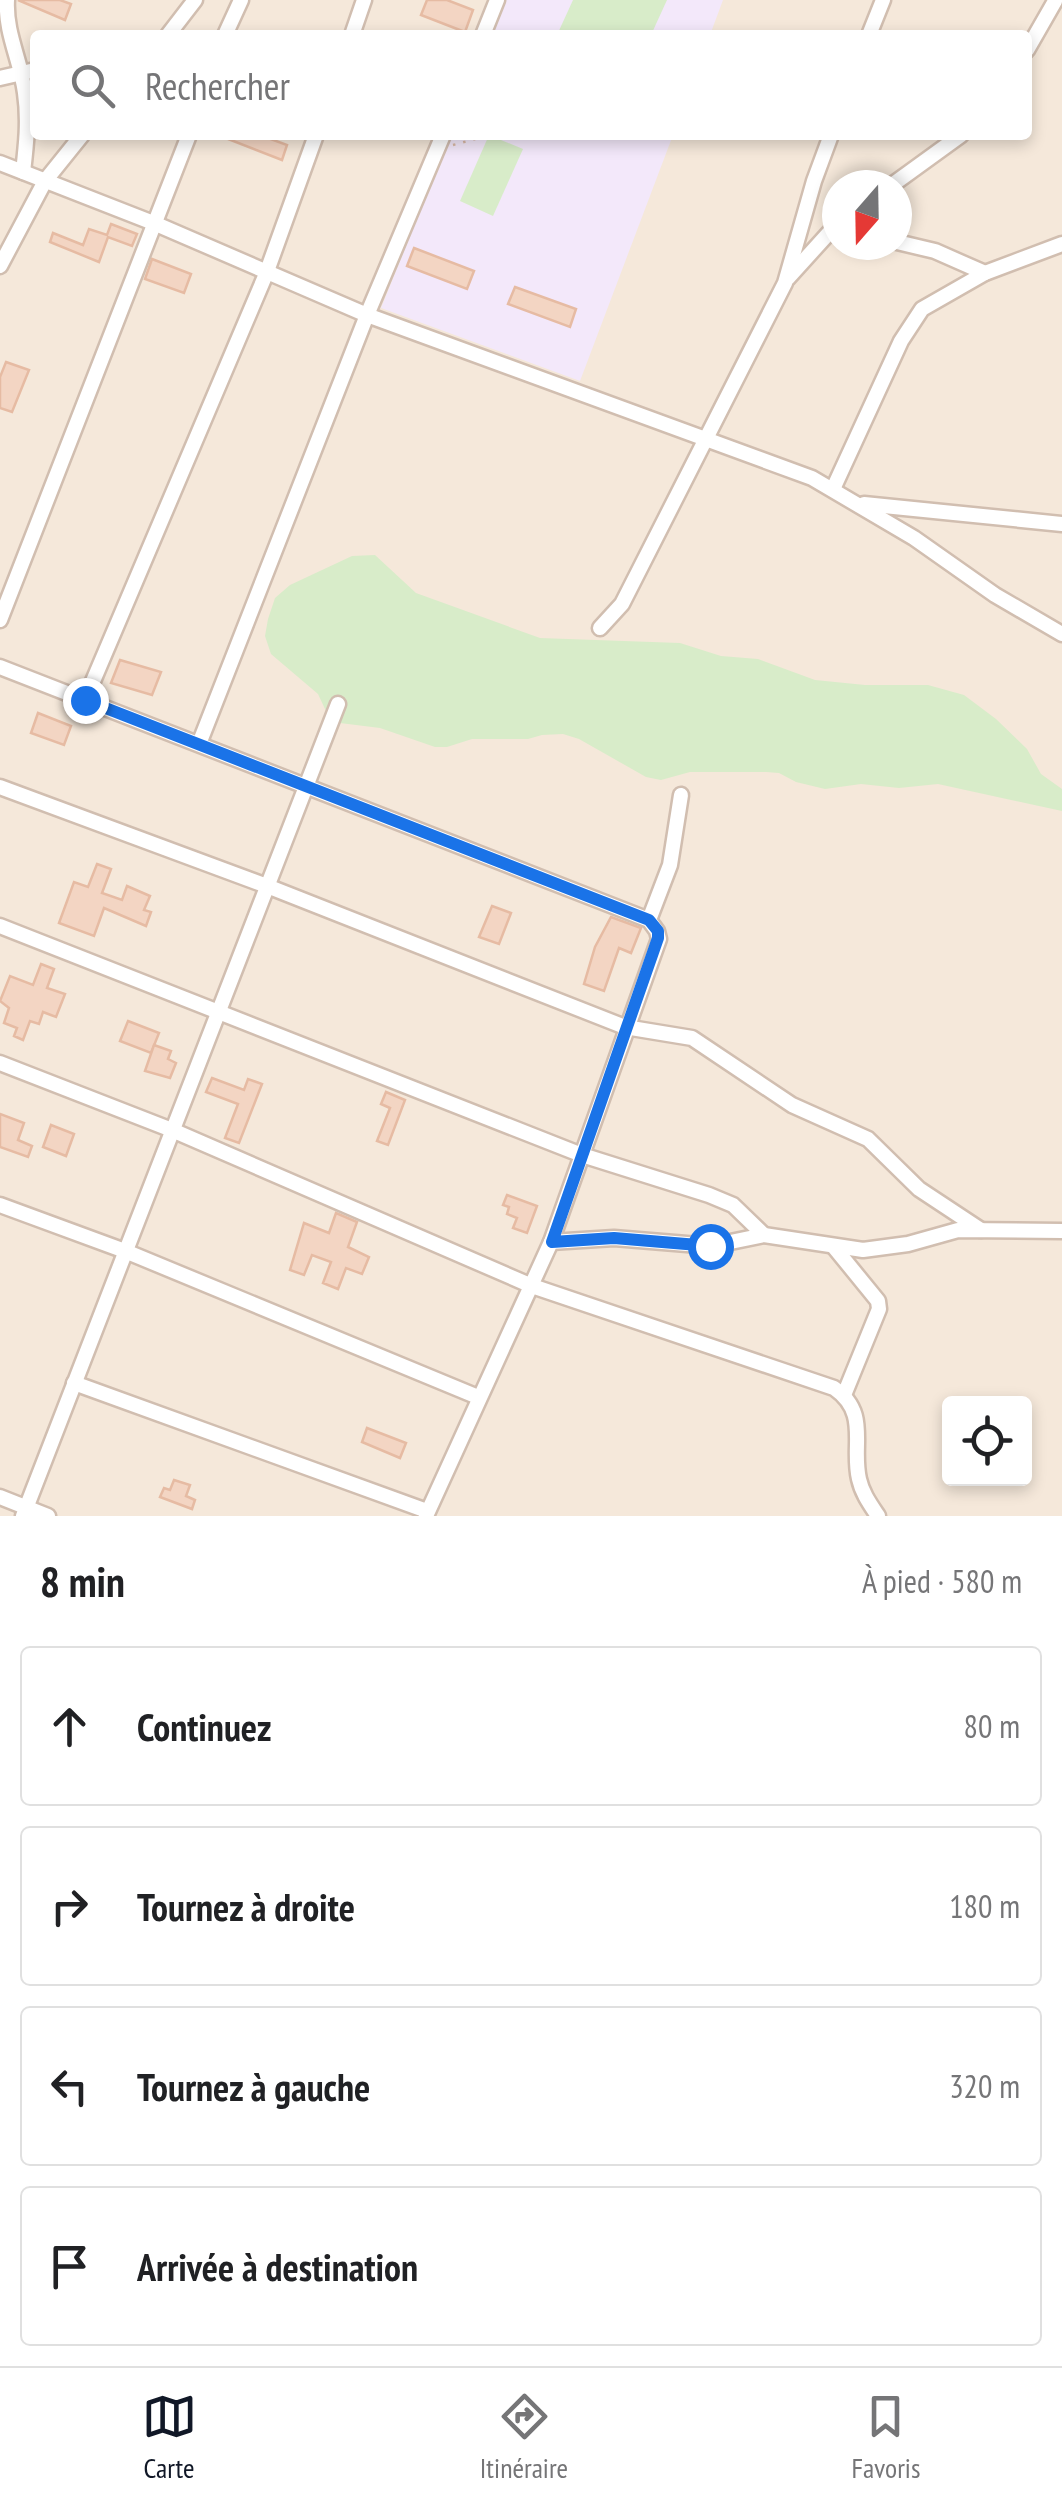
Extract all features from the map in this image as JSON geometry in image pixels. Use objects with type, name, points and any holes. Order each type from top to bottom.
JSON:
[{"type":"street","points":[[7,0],[6,24],[28,71],[23,172]]},
{"type":"street","points":[[172,30],[195,0]]},
{"type":"street","points":[[227,30],[241,0]]},
{"type":"street","points":[[354,30],[364,0]]},
{"type":"street","points":[[485,30],[497,0]]},
{"type":"street","points":[[871,30],[884,0]]},
{"type":"street","points":[[1032,42],[1056,2]]},
{"type":"street","points":[[0,78],[28,71]]},
{"type":"street","points":[[0,266],[45,181],[78,140]]},
{"type":"street","points":[[0,620],[187,140]]},
{"type":"street","points":[[85,700],[266,274],[314,140]]},
{"type":"street","points":[[600,628],[622,604],[784,282],[829,140]]},
{"type":"street","points":[[912,170],[953,140]]},
{"type":"street","points":[[198,744],[367,315],[440,142]]},
{"type":"street","points":[[0,163],[156,224],[367,315],[707,438],[833,488],[1062,634]]},
{"type":"street","points":[[784,282],[822,242]]},
{"type":"street","points":[[833,488],[901,341],[922,310],[985,273],[1062,244]]},
{"type":"street","points":[[912,245],[936,251],[985,273]]},
{"type":"street","points":[[858,504],[1062,524]]},
{"type":"street","points":[[0,667],[649,920],[658,931],[552,1242],[426,1513],[74,1383]]},
{"type":"street","points":[[25,1512],[338,704]]},
{"type":"street","points":[[0,787],[267,886],[625,1027],[706,1044],[792,1105],[868,1139],[919,1190],[982,1230]]},
{"type":"street","points":[[649,920],[670,865],[681,795]]},
{"type":"street","points":[[0,926],[582,1154],[734,1205],[764,1236]]},
{"type":"street","points":[[0,1063],[172,1130],[532,1286],[834,1388],[844,1395],[860,1431],[858,1479],[878,1516]]},
{"type":"street","points":[[0,1205],[125,1251],[478,1397]]},
{"type":"street","points":[[552,1242],[614,1238],[710,1246],[764,1236],[863,1250],[908,1244],[958,1230],[1062,1231]]},
{"type":"street","points":[[834,1246],[878,1301],[879,1308],[844,1395]]},
{"type":"street","points":[[0,1497],[25,1512],[48,1516]]},
{"type":"shaded area","points":[[0,0],[1062,0],[1062,1516],[0,1516]]},
{"type":"shaded area","points":[[506,0],[723,0],[712,30],[494,30]]},
{"type":"shaded area","points":[[449,140],[671,140],[580,381],[381,308]]},
{"type":"green space","points":[[573,0],[667,0],[653,30],[559,30]]},
{"type":"green space","points":[[487,140],[501,140],[523,149],[493,216],[460,201]]},
{"type":"green space","points":[[375,555],[416,593],[540,638],[680,643],[721,656],[758,659],[815,680],[928,685],[964,695],[996,719],[1027,749],[1041,774],[1062,789],[1062,811],[938,784],[899,788],[861,784],[825,789],[766,772],[690,772],[661,780],[646,777],[563,734],[528,739],[472,739],[435,747],[380,728],[340,723],[325,709],[318,694],[271,654],[265,636],[268,619],[275,598],[290,585],[352,556]]},
{"type":"building","points":[[18,0],[60,0],[71,4],[65,20]]},
{"type":"building","points":[[427,0],[447,0],[473,10],[466,30],[421,15]]},
{"type":"building","points":[[231,140],[274,140],[287,145],[282,160]]},
{"type":"building","points":[[111,224],[137,234],[132,246],[108,237],[99,262],[50,242],[53,233],[83,245],[89,229],[107,235]]},
{"type":"building","points":[[414,248],[474,271],[467,289],[407,266]]},
{"type":"building","points":[[152,259],[191,274],[184,293],[145,279]]},
{"type":"building","points":[[515,287],[576,309],[570,327],[508,304]]},
{"type":"building","points":[[6,362],[29,370],[12,412],[0,408],[0,377]]},
{"type":"building","points":[[120,660],[161,672],[152,695],[111,683]]},
{"type":"building","points":[[38,713],[71,726],[64,745],[31,733]]},
{"type":"building","points":[[97,864],[111,869],[102,893],[122,900],[127,886],[150,896],[144,910],[151,912],[146,926],[104,908],[94,936],[59,923],[74,882],[88,887]]},
{"type":"building","points":[[492,906],[511,913],[499,944],[479,937]]},
{"type":"building","points":[[611,917],[641,928],[631,953],[619,948],[604,991],[584,984],[595,947]]},
{"type":"building","points":[[41,964],[54,969],[47,988],[65,994],[56,1017],[43,1012],[39,1024],[30,1021],[23,1040],[14,1036],[17,1028],[4,1023],[9,1008],[0,1001],[10,976],[33,985]]},
{"type":"building","points":[[128,1021],[159,1033],[151,1053],[120,1041]]},
{"type":"building","points":[[154,1045],[171,1051],[168,1059],[176,1063],[170,1078],[145,1071]]},
{"type":"building","points":[[212,1078],[244,1090],[248,1079],[262,1084],[239,1143],[225,1138],[238,1104],[206,1092]]},
{"type":"building","points":[[386,1092],[405,1100],[388,1145],[377,1141],[390,1108],[381,1104]]},
{"type":"building","points":[[0,1114],[24,1123],[18,1140],[32,1146],[28,1157],[0,1147]]},
{"type":"building","points":[[51,1125],[74,1134],[66,1156],[43,1147]]},
{"type":"building","points":[[507,1195],[537,1206],[527,1233],[513,1228],[517,1218],[507,1214],[509,1207],[503,1205]]},
{"type":"building","points":[[336,1213],[357,1222],[348,1247],[369,1257],[362,1274],[346,1268],[338,1289],[323,1283],[331,1262],[312,1255],[304,1275],[290,1270],[304,1223],[329,1233]]},
{"type":"building","points":[[367,1428],[406,1443],[400,1458],[362,1442]]},
{"type":"building","points":[[174,1480],[190,1485],[186,1496],[195,1500],[192,1509],[160,1497],[164,1488],[170,1490]]},
{"type":"route","points":[[85,700],[649,920],[658,931],[658,938],[552,1242],[614,1238],[710,1246]]}]
